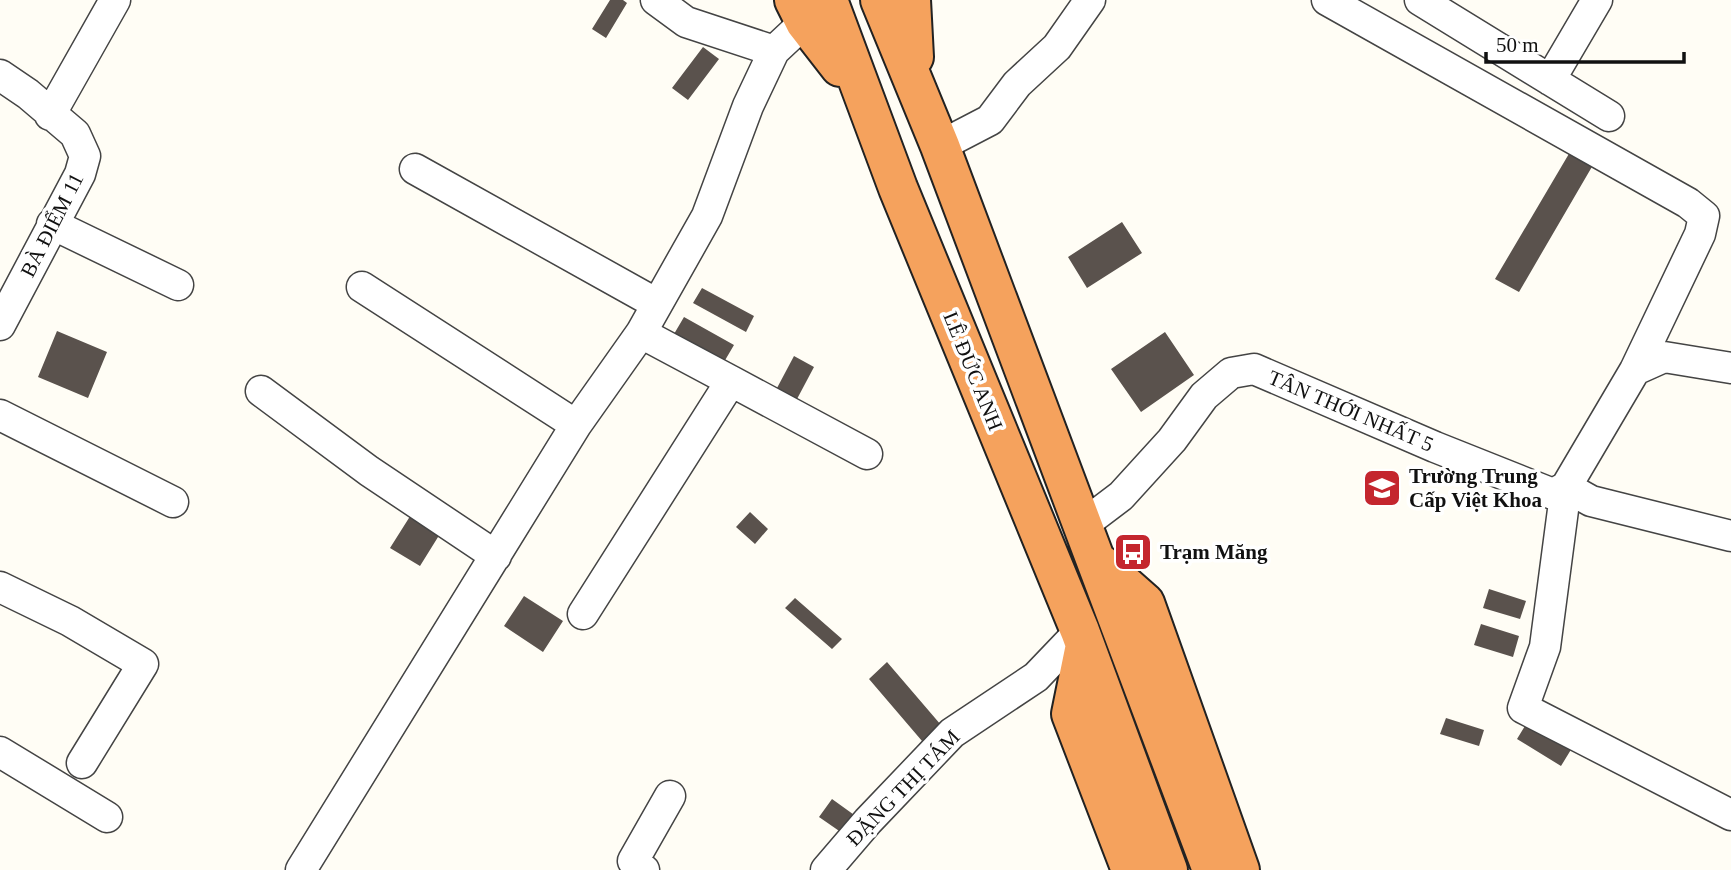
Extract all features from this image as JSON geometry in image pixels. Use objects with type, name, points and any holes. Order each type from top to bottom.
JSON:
[{"type":"highway","points":[[880,0],[940,146],[1212,870]]},
{"type":"highway","points":[[911,0],[916,84]]},
{"type":"highway","name":"LÊ ĐỨC ANH","points":[[809,7],[862,96],[1083,638],[1168,870]]},
{"type":"highway","points":[[1097,561],[1144,603],[1240,870]]},
{"type":"highway","points":[[1083,638],[1071,714],[1131,870]]},
{"type":"street","points":[[50,115],[115,0]]},
{"type":"street","points":[[656,0],[686,22],[774,51]]},
{"type":"street","points":[[940,146],[990,120],[1017,84],[1057,47],[1090,0]]},
{"type":"street","points":[[1327,0],[1589,145],[1688,203],[1704,216],[1700,234],[1636,370],[1566,487],[1545,647],[1523,708],[1731,815]]},
{"type":"street","points":[[1420,0],[1609,116]]},
{"type":"street","points":[[1550,80],[1597,0]]},
{"type":"street","points":[[301,870],[576,425],[641,333],[707,216],[748,106],[774,51],[809,7]]},
{"type":"street","name":"BÀ ĐIỂM 11","points":[[0,75],[28,94],[75,134],[85,156],[80,174],[0,325]]},
{"type":"street","points":[[415,169],[657,304]]},
{"type":"street","points":[[52,224],[178,285]]},
{"type":"street","points":[[362,287],[576,425]]},
{"type":"street","points":[[641,333],[866,454]]},
{"type":"street","points":[[1636,370],[1664,357],[1731,368]]},
{"type":"street","name":"TÂN THỚI NHẤT 5","points":[[1084,524],[1121,496],[1172,440],[1204,396],[1231,373],[1254,369],[1435,447],[1553,494],[1566,487]]},
{"type":"street","points":[[583,614],[731,381]]},
{"type":"street","points":[[261,391],[369,471],[496,556]]},
{"type":"street","points":[[0,415],[173,502]]},
{"type":"street","points":[[1566,487],[1591,501],[1731,536]]},
{"type":"street","points":[[0,587],[70,621],[143,664],[82,763]]},
{"type":"street","name":"ĐẶNG THỊ TÁM","points":[[825,870],[953,733],[1036,677],[1083,638]]},
{"type":"street","points":[[0,752],[107,817]]},
{"type":"street","points":[[644,870],[633,860],[670,796]]},
{"type":"building","points":[[610,0],[623,0],[627,3],[606,38],[592,29]]},
{"type":"building","points":[[703,47],[719,59],[688,100],[672,88]]},
{"type":"building","points":[[1570,152],[1593,165],[1519,292],[1495,279]]},
{"type":"building","points":[[1122,222],[1142,253],[1087,288],[1068,257]]},
{"type":"building","points":[[702,288],[754,316],[746,332],[693,303]]},
{"type":"building","points":[[684,317],[734,345],[724,362],[674,334]]},
{"type":"building","points":[[57,331],[107,352],[88,398],[38,377]]},
{"type":"building","points":[[1165,332],[1194,375],[1141,412],[1111,369]]},
{"type":"building","points":[[794,356],[814,367],[797,399],[777,388]]},
{"type":"building","points":[[414,510],[443,529],[420,566],[390,548]]},
{"type":"building","points":[[750,512],[768,529],[755,544],[736,527]]},
{"type":"building","points":[[1489,589],[1526,601],[1520,619],[1483,608]]},
{"type":"building","points":[[524,596],[563,621],[543,652],[504,626]]},
{"type":"building","points":[[795,598],[842,639],[832,649],[785,608]]},
{"type":"building","points":[[1481,624],[1519,636],[1513,657],[1474,645]]},
{"type":"building","points":[[887,662],[947,732],[928,748],[869,679]]},
{"type":"building","points":[[1446,718],[1484,730],[1479,746],[1440,734]]},
{"type":"building","points":[[1528,721],[1572,748],[1561,766],[1517,739]]},
{"type":"building","points":[[832,799],[857,817],[845,835],[819,817]]},
{"type":"place","name":"Trường Trung Cấp Việt Khoa","points":[[1382,488]]},
{"type":"place","name":"Trạm Măng","points":[[1133,552]]}]
